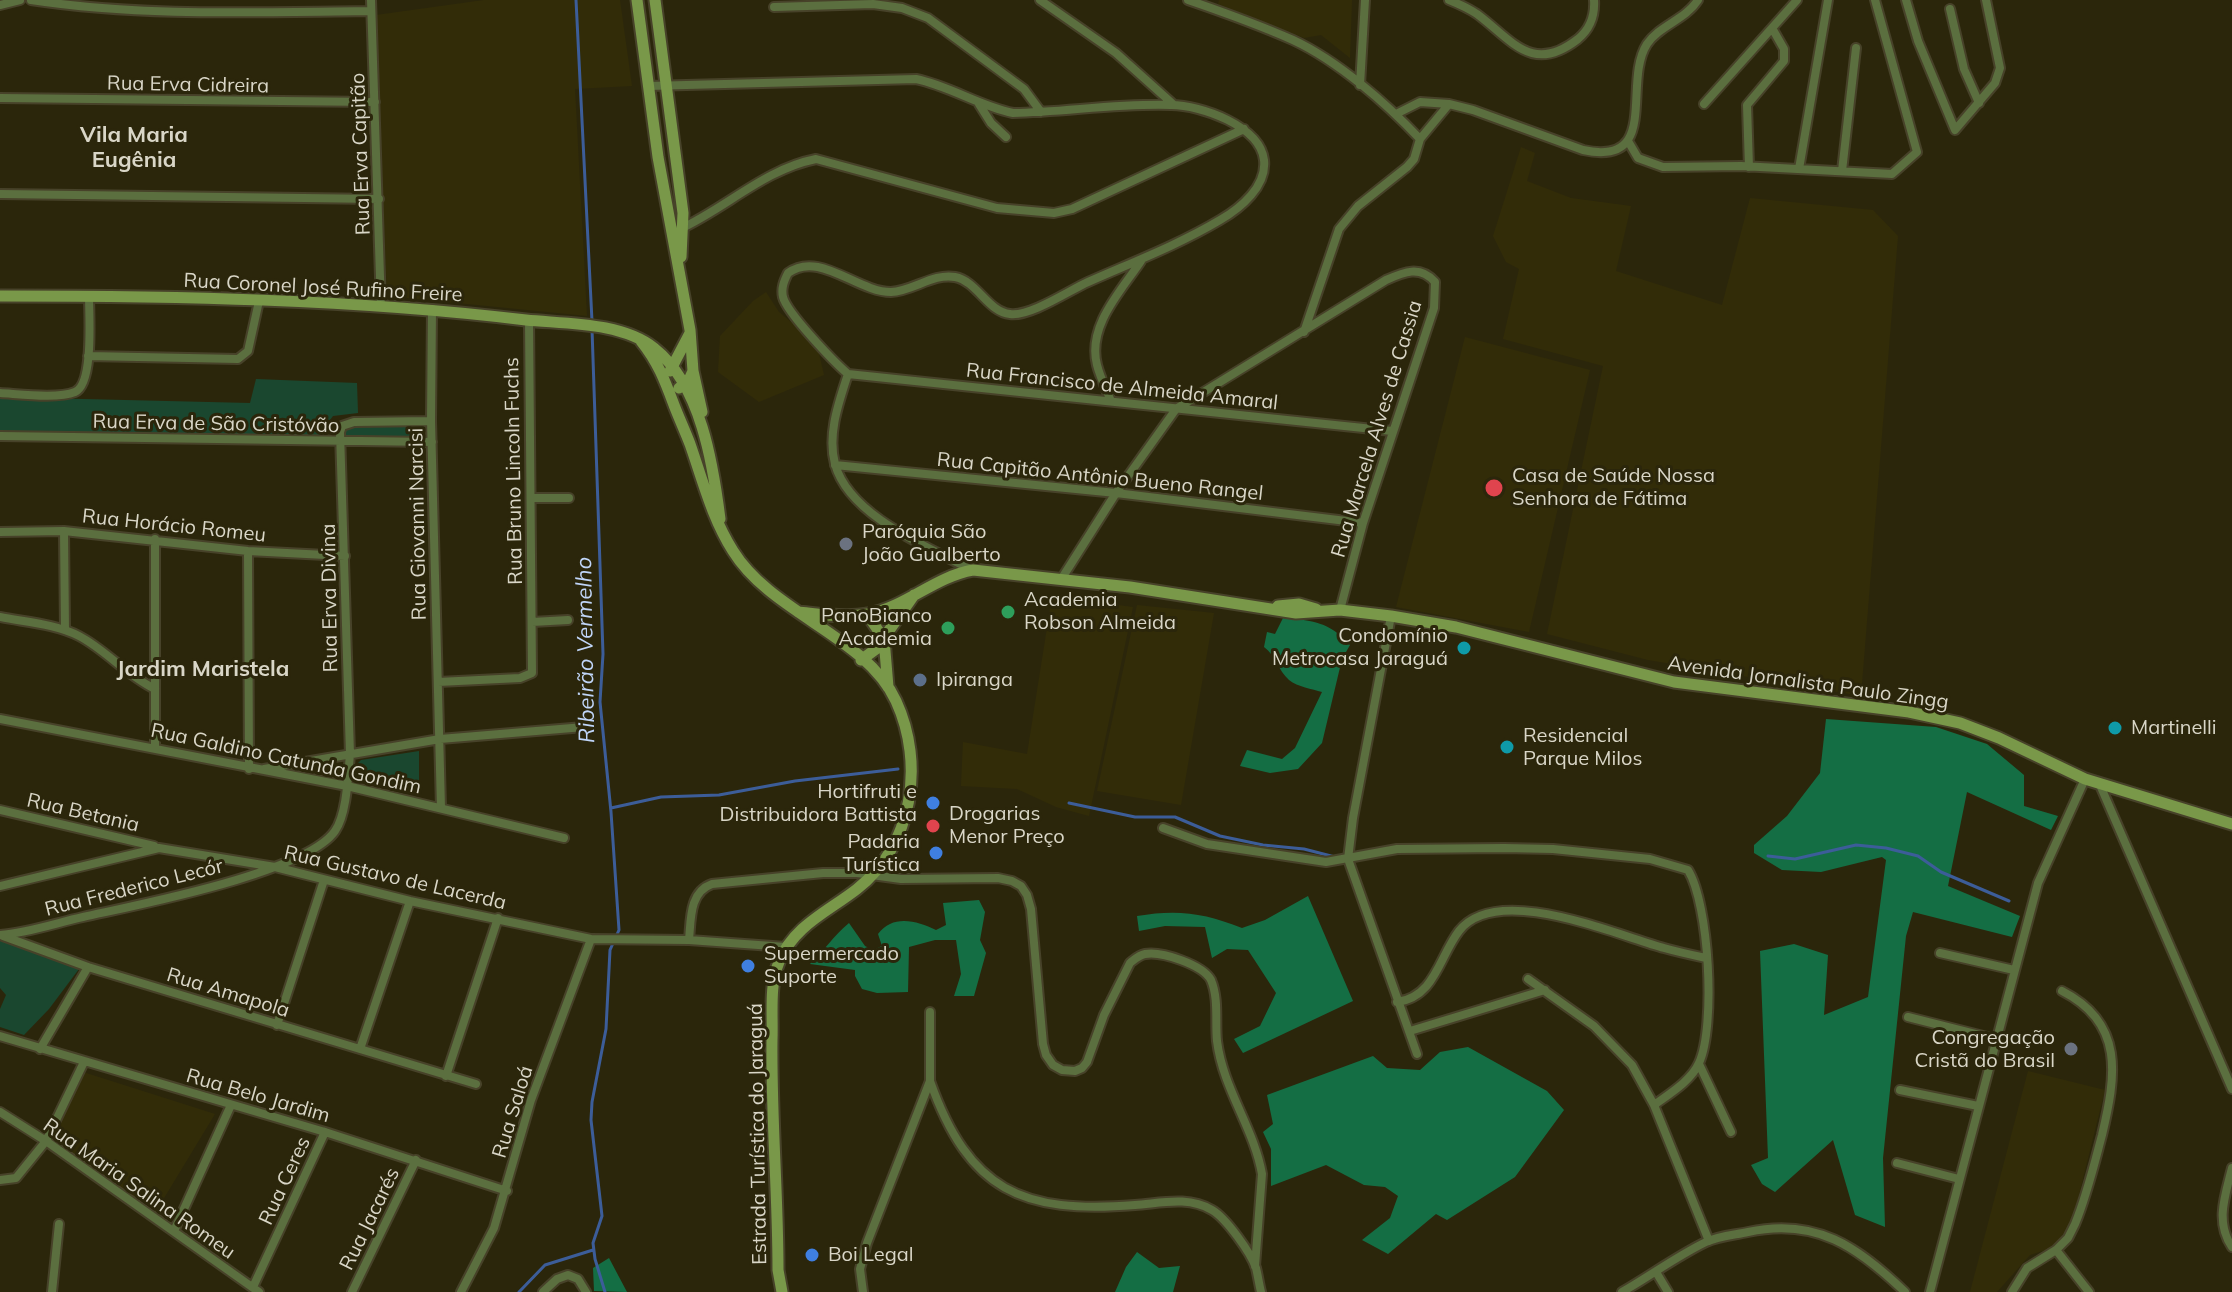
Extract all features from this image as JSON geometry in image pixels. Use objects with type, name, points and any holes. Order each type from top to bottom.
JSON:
[{"type":"main road","points":[[637,0],[648,86],[677,229]]},
{"type":"main road","points":[[655,0],[667,83],[680,271],[703,428]]},
{"type":"main road","name":"Rua Coronel José Rufino Freire","points":[[0,296],[259,301],[432,309],[603,329],[651,346],[673,366],[684,386]]},
{"type":"main road","points":[[667,383],[690,330]]},
{"type":"main road","points":[[641,341],[667,383],[677,389],[684,386],[693,371]]},
{"type":"main road","name":"Estrada Turística do Jaraguá","points":[[667,383],[722,532],[744,568],[761,586],[821,627],[861,660],[888,687],[907,731],[912,779],[904,823],[895,844],[873,875],[818,915],[786,947],[775,975],[772,1009],[778,1270],[782,1292]]},
{"type":"main road","name":"Estrada Turística do Jaraguá","points":[[684,386],[703,428],[722,532]]},
{"type":"main road","name":"Avenida Jornalista Paulo Zingg","points":[[798,612],[867,614],[914,595],[953,574],[973,570],[1062,578],[1271,608],[1299,604],[1320,610],[1391,616],[1456,627],[1683,684],[1909,712],[1960,723],[2100,785],[2232,824]]},
{"type":"main road","name":"Avenida Jornalista Paulo Zingg","points":[[861,660],[876,649],[914,595]]},
{"type":"main road","points":[[821,627],[823,619],[832,614]]},
{"type":"main road","points":[[867,614],[884,639],[888,687]]},
{"type":"street","points":[[0,5],[20,0]]},
{"type":"street","points":[[31,0],[61,5],[184,12],[371,11]]},
{"type":"street","name":"Rua Erva Capitão","points":[[371,0],[381,307]]},
{"type":"street","points":[[1040,0],[1116,53],[1174,105]]},
{"type":"street","points":[[1188,0],[1202,2],[1294,41],[1360,85],[1396,114],[1420,139]]},
{"type":"street","points":[[1360,85],[1365,0]]},
{"type":"street","points":[[1449,0],[1474,12],[1517,49],[1528,53],[1554,52],[1583,35],[1593,14],[1594,0]]},
{"type":"street","points":[[1396,114],[1420,102],[1449,104],[1599,154],[1616,151],[1628,141],[1634,125],[1645,49],[1659,33],[1688,13],[1698,0]]},
{"type":"street","points":[[1704,104],[1797,0]]},
{"type":"street","points":[[1799,169],[1828,0]]},
{"type":"street","points":[[1628,141],[1638,158],[1663,167],[1749,167],[1892,174],[1917,152],[1875,0]]},
{"type":"street","points":[[1906,0],[1918,41],[1955,130],[1995,83],[2000,68],[1986,0]]},
{"type":"street","points":[[774,7],[873,4],[902,8],[928,18],[1024,89],[1041,112]]},
{"type":"street","points":[[1950,9],[1964,69],[1979,103]]},
{"type":"street","points":[[1749,167],[1747,105],[1784,61],[1784,49],[1772,28]]},
{"type":"street","points":[[1842,171],[1856,48]]},
{"type":"street","points":[[648,86],[667,83],[916,79],[1013,113],[1174,105],[1209,114],[1253,135],[1265,163],[1262,180],[1224,218],[1141,261],[1034,308],[1010,314],[955,277],[933,279],[905,290],[885,292],[816,266],[794,268],[784,280],[782,290],[785,303],[848,374],[834,426],[835,465],[843,481],[864,507],[884,524],[973,570]]},
{"type":"street","name":"Rua Erva Cidreira","points":[[0,98],[375,102]]},
{"type":"street","points":[[978,102],[991,123],[1006,137]]},
{"type":"street","points":[[1304,332],[1339,229],[1358,206],[1407,167],[1414,159],[1420,139],[1449,104]]},
{"type":"street","points":[[677,229],[762,180],[799,162],[816,159],[997,208],[1036,212],[1072,209],[1244,129]]},
{"type":"street","points":[[0,194],[379,199]]},
{"type":"street","points":[[1111,401],[1097,366],[1097,336],[1102,321],[1141,261]]},
{"type":"street","name":"Rua Marcela Alves de Cassia","points":[[1062,578],[1116,493],[1176,409],[1386,280],[1403,273],[1420,272],[1435,282],[1434,308],[1363,523],[1340,610]]},
{"type":"street","points":[[0,393],[74,392],[82,387],[88,356],[89,296]]},
{"type":"street","points":[[88,356],[238,359],[248,351],[259,301]]},
{"type":"street","name":"Rua Giovanni Narcisi","points":[[432,309],[431,421],[441,808]]},
{"type":"street","name":"Rua Bruno Lincoln Fuchs","points":[[438,682],[530,676],[532,670],[529,320]]},
{"type":"street","name":"Rua Francisco de Almeida Amaral","points":[[848,374],[1392,431]]},
{"type":"street","points":[[341,441],[342,426],[348,423],[431,421]]},
{"type":"street","name":"Rua Erva de São Cristóvão","points":[[0,436],[432,442]]},
{"type":"street","name":"Rua Erva Divina","points":[[341,441],[350,754],[347,786]]},
{"type":"street","name":"Rua Capitão Antônio Bueno Rangel","points":[[835,465],[1116,493],[1363,523]]},
{"type":"street","points":[[531,498],[569,498]]},
{"type":"street","points":[[64,531],[65,630]]},
{"type":"street","name":"Rua Horácio Romeu","points":[[0,532],[64,531],[248,551],[345,556]]},
{"type":"street","points":[[155,539],[155,748]]},
{"type":"street","points":[[248,551],[252,769],[440,739],[584,727]]},
{"type":"street","points":[[1391,616],[1348,859],[1417,1054]]},
{"type":"street","points":[[0,617],[65,630],[87,640],[128,674],[155,689]]},
{"type":"street","points":[[532,622],[568,620]]},
{"type":"street","name":"Rua Galdino Catunda Gondim","points":[[0,719],[347,786],[564,838]]},
{"type":"street","points":[[1930,1292],[2038,883],[2085,779]]},
{"type":"street","points":[[2100,785],[2228,1069],[2232,1089]]},
{"type":"street","name":"Rua Frederico Lecór","points":[[1,935],[178,896],[275,867],[321,844],[335,831],[347,786]]},
{"type":"street","name":"Rua Betania","points":[[0,810],[159,848]]},
{"type":"street","points":[[1163,828],[1207,844],[1316,861],[1348,859],[1397,849],[1553,849],[1650,859],[1688,870],[1699,893],[1709,1014],[1699,1064],[1654,1105]]},
{"type":"street","name":"Rua Gustavo de Lacerda","points":[[0,886],[159,848],[275,867],[410,901],[595,939],[689,940],[786,947]]},
{"type":"street","points":[[689,940],[694,902],[703,887],[712,884],[823,873],[912,879],[998,878],[1012,881],[1021,886],[1031,909],[1043,1044],[1053,1065],[1062,1070],[1075,1071],[1087,1062],[1104,1015],[1130,963],[1137,957],[1155,953],[1191,963],[1211,980],[1220,1059],[1262,1174],[1255,1266],[1260,1291]]},
{"type":"street","points":[[277,1025],[324,880]]},
{"type":"street","points":[[360,1049],[410,901]]},
{"type":"street","points":[[1397,1002],[1418,996],[1426,988],[1457,933],[1474,917],[1484,914],[1535,912],[1706,958]]},
{"type":"street","points":[[446,1076],[498,918]]},
{"type":"street","name":"Rua Amapola","points":[[1,935],[88,967],[476,1084]]},
{"type":"street","name":"Rua Saloá","points":[[461,1292],[494,1228],[531,1100],[595,939]]},
{"type":"street","points":[[1940,953],[2014,970]]},
{"type":"street","points":[[40,1049],[88,967]]},
{"type":"street","points":[[1528,979],[1594,1026],[1632,1065],[1654,1105],[1709,1241]]},
{"type":"street","points":[[1410,1031],[1545,990]]},
{"type":"street","points":[[2012,1292],[2027,1268],[2056,1250],[2068,1238],[2083,1204],[2108,1110],[2113,1073],[2111,1049],[2102,1026],[2081,1001],[2062,991]]},
{"type":"street","points":[[930,1012],[930,1081],[956,1141],[971,1162],[990,1180],[1007,1191],[1065,1206],[1099,1208],[1192,1202],[1216,1212],[1255,1266]]},
{"type":"street","points":[[1908,1017],[1995,1039]]},
{"type":"street","name":"Rua Belo Jardim","points":[[0,1036],[325,1132],[507,1191]]},
{"type":"street","points":[[0,1180],[16,1178],[46,1141],[84,1062]]},
{"type":"street","points":[[1699,1064],[1731,1132]]},
{"type":"street","points":[[863,1292],[860,1269],[867,1243],[930,1081]]},
{"type":"street","points":[[1900,1090],[1978,1106]]},
{"type":"street","points":[[174,1231],[231,1105]]},
{"type":"street","name":"Rua Maria Salina Romeu","points":[[0,1112],[46,1141],[256,1290]]},
{"type":"street","name":"Rua Ceres","points":[[256,1290],[325,1132]]},
{"type":"street","name":"Rua Jacarés","points":[[352,1292],[416,1160]]},
{"type":"street","points":[[1897,1163],[1959,1179]]},
{"type":"street","points":[[2232,1168],[2222,1220],[2232,1247]]},
{"type":"street","points":[[52,1292],[59,1224]]},
{"type":"street","points":[[1622,1292],[1709,1241],[1761,1229],[1788,1228],[1813,1231],[1844,1243],[1879,1267],[1905,1292]]},
{"type":"street","points":[[2056,1250],[2089,1292]]},
{"type":"street","points":[[1656,1272],[1668,1292]]},
{"type":"street","points":[[543,1292],[562,1276],[573,1275],[586,1292]]},
{"type":"shaded area","points":[[484,0],[620,0],[632,86],[575,89],[587,316],[387,296],[376,15]]},
{"type":"shaded area","points":[[1219,0],[1352,0],[1350,58],[1321,35],[1304,38],[1218,4]]},
{"type":"shaded area","points":[[1521,147],[1535,153],[1527,181],[1571,198],[1631,206],[1616,271],[1722,305],[1750,198],[1873,210],[1898,236],[1861,696],[1648,660],[1547,634],[1603,366],[1503,339],[1519,269],[1506,262],[1493,236]]},
{"type":"shaded area","points":[[766,292],[779,312],[808,336],[818,349],[824,375],[759,402],[718,372],[720,336],[753,301]]},
{"type":"shaded area","name":"Casa de Saúde Nossa Senhora de Fátima","points":[[1465,337],[1590,370],[1529,632],[1396,607]]},
{"type":"shaded area","points":[[1052,596],[1133,607],[1089,816],[1056,807],[1017,789],[961,786],[963,742],[1027,754]]},
{"type":"shaded area","points":[[1137,605],[1214,613],[1181,805],[1097,791]]},
{"type":"shaded area","points":[[2028,1071],[2105,1090],[2076,1207],[2069,1230],[2058,1246],[2030,1255],[1997,1292],[1970,1292]]},
{"type":"shaded area","points":[[83,1072],[215,1114],[155,1213],[52,1139]]},
{"type":"green space","points":[[256,379],[357,383],[358,413],[333,416],[327,424],[327,436],[0,431],[0,397],[250,403]]},
{"type":"green space","points":[[346,427],[420,427],[420,438],[342,438]]},
{"type":"green space","points":[[1283,618],[1320,624],[1335,631],[1350,645],[1342,659],[1322,743],[1298,769],[1270,773],[1240,766],[1247,750],[1282,759],[1295,748],[1322,692],[1289,680],[1264,647],[1267,632],[1275,634]]},
{"type":"green space","points":[[1826,719],[1936,727],[1987,744],[2024,775],[2024,806],[2058,816],[2051,830],[1967,792],[1948,886],[2020,916],[2012,937],[1913,912],[1906,936],[1883,1158],[1885,1227],[1855,1215],[1833,1140],[1775,1192],[1762,1184],[1751,1165],[1768,1158],[1760,951],[1794,944],[1828,955],[1824,1015],[1868,997],[1886,860],[1882,857],[1821,872],[1782,870],[1754,853],[1754,845],[1787,816],[1820,773]]},
{"type":"green space","points":[[419,751],[419,791],[357,780],[352,769],[361,760]]},
{"type":"green space","points":[[1308,896],[1353,1001],[1243,1053],[1234,1039],[1260,1026],[1276,993],[1248,950],[1227,949],[1212,958],[1205,927],[1165,926],[1139,931],[1137,916],[1165,913],[1203,916],[1242,928],[1265,920]]},
{"type":"green space","points":[[979,900],[985,912],[980,940],[986,953],[974,996],[954,996],[961,974],[956,940],[935,940],[909,947],[908,992],[877,993],[862,989],[855,970],[810,964],[849,923],[865,946],[873,950],[882,946],[878,934],[891,924],[906,921],[936,930],[946,925],[943,903]]},
{"type":"green space","points":[[0,941],[79,969],[49,1009],[24,1035],[0,1027],[0,1009],[6,995],[0,988]]},
{"type":"green space","points":[[1468,1047],[1547,1091],[1564,1110],[1515,1177],[1447,1220],[1436,1214],[1388,1254],[1362,1240],[1390,1218],[1398,1196],[1385,1187],[1364,1185],[1326,1165],[1271,1186],[1271,1149],[1263,1132],[1273,1124],[1267,1095],[1373,1056],[1387,1068],[1420,1070],[1440,1052]]},
{"type":"green space","points":[[1137,1252],[1159,1268],[1180,1266],[1173,1292],[1115,1292],[1126,1267]]},
{"type":"green space","points":[[609,1258],[627,1292],[594,1291],[593,1268]]},
{"type":"waterway","name":"Ribeirão Vermelho","points":[[576,0],[592,321]]},
{"type":"waterway","name":"Ribeirão Vermelho","points":[[592,329],[603,654],[600,702],[619,930],[610,950],[606,1029],[591,1120],[602,1216],[593,1243],[605,1292]]},
{"type":"waterway","points":[[611,808],[661,797],[719,795],[795,781],[898,769]]},
{"type":"waterway","points":[[1069,803],[1135,817],[1175,817],[1220,836],[1335,857]]},
{"type":"waterway","points":[[1768,856],[1795,859],[1856,845],[1886,848],[1918,856],[1941,872],[2009,901]]},
{"type":"waterway","points":[[519,1292],[545,1265],[593,1250]]},
{"type":"place","name":"Casa de Saúde Nossa Senhora de Fátima","points":[[1494,488]]},
{"type":"place","name":"Paróquia São João Gualberto","points":[[846,544]]},
{"type":"place","name":"Academia Robson Almeida","points":[[1008,612]]},
{"type":"place","name":"PanoBianco Academia","points":[[948,628]]},
{"type":"place","name":"Condomínio Metrocasa Jaraguá","points":[[1464,648]]},
{"type":"place","name":"Ipiranga","points":[[920,680]]},
{"type":"place","name":"Martinelli","points":[[2115,728]]},
{"type":"place","name":"Residencial Parque Milos","points":[[1507,747]]},
{"type":"place","name":"Hortifruti e Distribuidora Battista","points":[[933,803]]},
{"type":"place","name":"Drogarias Menor Preço","points":[[933,826]]},
{"type":"place","name":"Padaria Turística","points":[[936,853]]},
{"type":"place","name":"Supermercado Suporte","points":[[748,966]]},
{"type":"place","name":"Congregação Cristã do Brasil","points":[[2071,1049]]},
{"type":"place","name":"Boi Legal","points":[[812,1255]]},
{"type":"district","name":"Vila Maria Eugênia","points":[[134,148]]},
{"type":"district","name":"Jardim Maristela","points":[[203,669]]}]
